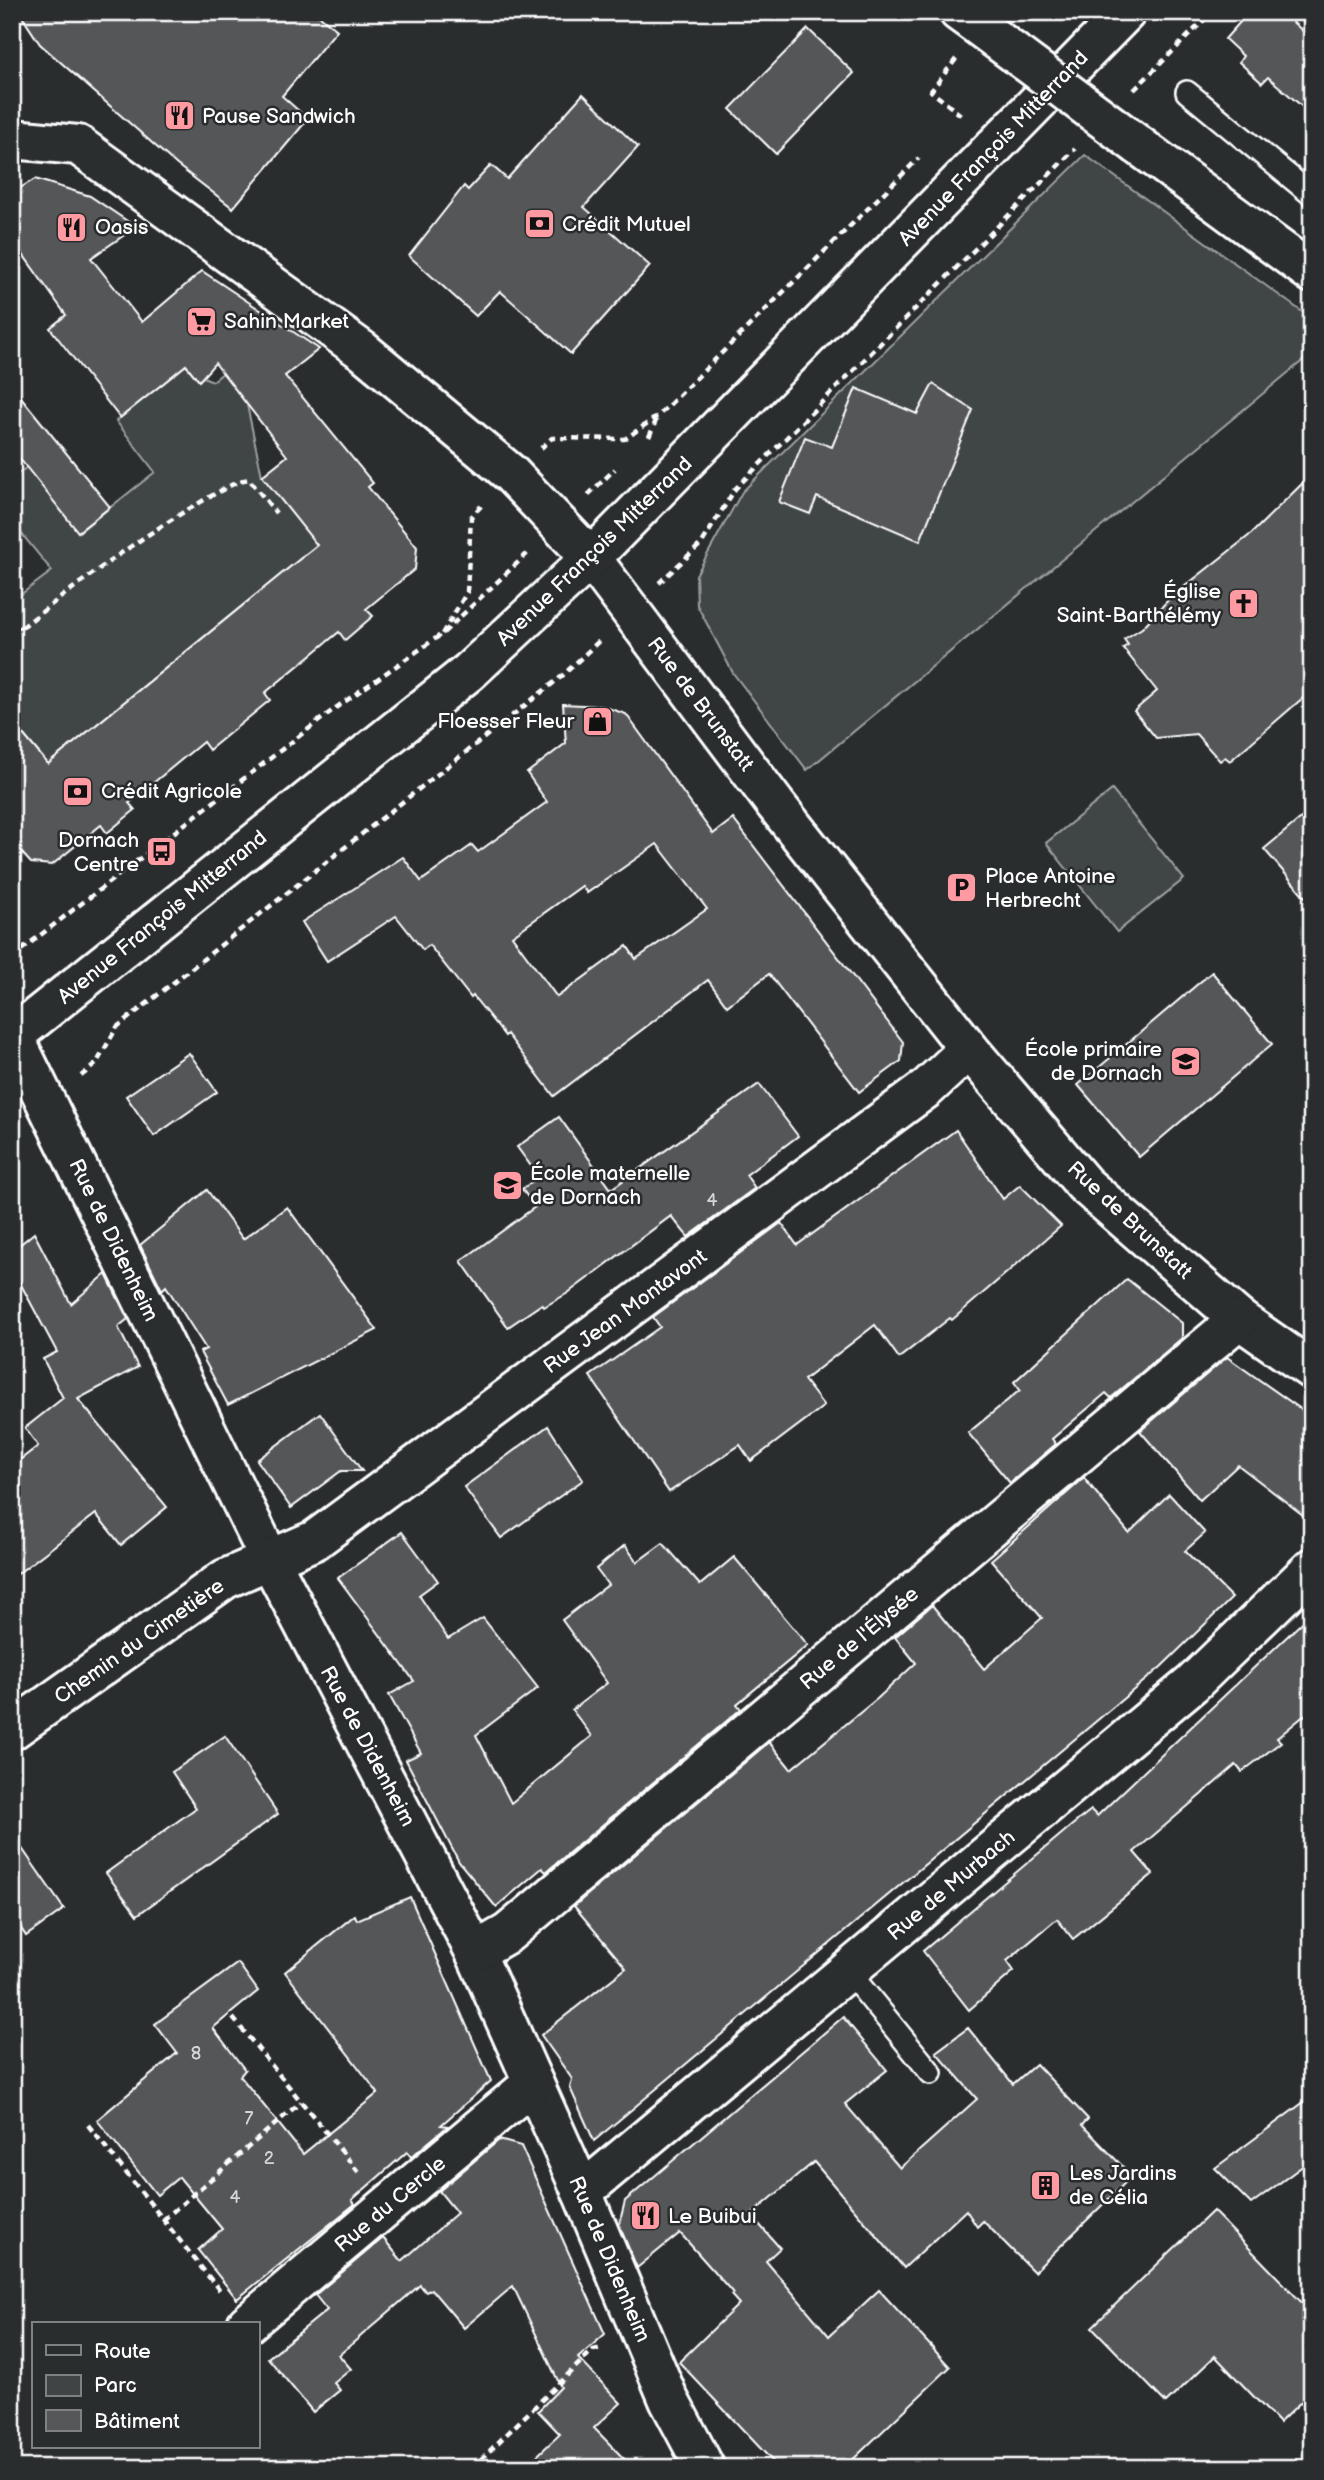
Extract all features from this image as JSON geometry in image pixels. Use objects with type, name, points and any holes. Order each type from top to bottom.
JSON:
[{"type":"street","name":"Avenue François Mitterrand","points":[[13,1035],[470,671],[591,558],[1126,12]]},
{"type":"street","points":[[970,20],[1312,273]]},
{"type":"street","name":"Rue de Brunstatt","points":[[12,139],[78,145],[363,351],[510,474],[591,558],[776,805],[970,1049],[1084,1184],[1239,1319],[1312,1370]]},
{"type":"street","name":"Rue de Didenheim","points":[[13,1035],[270,1560],[475,1952],[582,2192],[669,2400],[705,2468]]},
{"type":"street","name":"Rue Jean Montavont","points":[[270,1560],[315,1540],[928,1088],[970,1049]]},
{"type":"street","name":"Rue de l'Élysée","points":[[475,1952],[508,1933],[1239,1319]]},
{"type":"street","name":"Chemin du Cimetière","points":[[12,1730],[225,1579],[270,1560]]},
{"type":"street","name":"Rue de Murbach","points":[[582,2192],[1192,1684],[1312,1568]]},
{"type":"street","name":"Rue du Cercle","points":[[249,2322],[533,2083]]},
{"type":"lane","points":[[1187,92],[1312,195]]},
{"type":"lane","points":[[848,1971],[931,2073]]},
{"type":"path","points":[[962,116],[931,90],[970,20]]},
{"type":"path","points":[[952,126],[972,107]]},
{"type":"path","points":[[659,415],[923,155]]},
{"type":"path","points":[[12,635],[133,542],[179,512],[239,481],[249,479],[276,513]]},
{"type":"path","points":[[12,616],[21,628]]},
{"type":"path","points":[[12,957],[337,707],[442,635]]},
{"type":"path","points":[[233,2018],[387,2206]]},
{"type":"path","points":[[163,2220],[301,2102]]},
{"type":"path","points":[[88,2125],[222,2293]]},
{"type":"path","points":[[472,2468],[593,2350],[643,2337]]},
{"type":"green space","points":[[1085,155],[1312,319],[1312,353],[807,770],[733,673],[697,605],[696,575],[742,492]]},
{"type":"green space","points":[[186,365],[199,381],[203,377],[213,381],[223,373],[247,405],[262,476],[317,545],[48,764],[12,721],[12,601],[52,571],[12,522],[12,479],[27,467],[79,532],[155,472],[116,421]]},
{"type":"green space","points":[[1112,790],[1184,879],[1117,932],[1046,843]]},
{"type":"building","points":[[19,12],[315,12],[337,30],[282,96],[308,119],[233,208],[177,165],[40,44]]},
{"type":"building","points":[[1249,12],[1281,12],[1312,39],[1312,115],[1268,77],[1262,83],[1239,62],[1243,56],[1225,39]]},
{"type":"building","points":[[808,29],[854,73],[776,154],[730,109]]},
{"type":"building","name":"Crédit Mutuel","points":[[583,94],[638,147],[584,207],[650,266],[571,354],[500,291],[476,316],[409,256],[464,186],[468,190],[491,165],[507,179]]},
{"type":"building","points":[[35,179],[90,196],[136,227],[91,258],[142,322],[202,271],[319,349],[285,376],[373,483],[368,487],[417,547],[415,569],[366,609],[373,616],[345,640],[339,632],[265,693],[270,700],[209,750],[203,742],[129,803],[135,810],[107,833],[101,825],[52,865],[31,863],[12,842],[12,721],[48,764],[317,545],[262,476],[287,456],[215,363],[199,381],[186,365],[120,418],[50,328],[66,315],[12,239],[12,193]]},
{"type":"building","points":[[933,384],[973,410],[920,541],[817,497],[810,514],[779,502],[805,437],[832,447],[856,388],[917,414]]},
{"type":"building","points":[[12,386],[110,507],[78,532],[12,449]]},
{"type":"building","name":"Église Saint-Barthélémy","points":[[1312,474],[1312,690],[1230,761],[1225,757],[1220,761],[1196,734],[1156,738],[1134,711],[1157,691],[1123,648],[1128,645],[1124,639],[1142,628],[1170,598],[1251,534]]},
{"type":"building","points":[[563,704],[602,706],[626,714],[713,834],[733,819],[903,1042],[901,1061],[859,1092],[769,974],[727,1006],[708,980],[554,1096],[507,1034],[505,1036],[473,996],[471,998],[429,945],[423,950],[396,916],[327,961],[302,922],[403,857],[421,881],[472,845],[478,852],[547,802],[527,773],[566,743]],"holes":[[[657,844],[707,909],[636,959],[627,946],[557,997],[512,936],[582,886],[587,893]]]},
{"type":"building","points":[[1312,809],[1312,905],[1264,849]]},
{"type":"building","points":[[1212,972],[1272,1044],[1139,1157],[1078,1085]]},
{"type":"building","points":[[189,1053],[217,1092],[154,1136],[126,1096]]},
{"type":"building","points":[[759,1084],[798,1136],[746,1175],[755,1188],[688,1237],[671,1216],[568,1293],[544,1307],[542,1304],[508,1327],[461,1261],[535,1207],[522,1189],[539,1177],[517,1147],[559,1117],[611,1189]]},
{"type":"building","points":[[956,1130],[1003,1199],[1020,1185],[1061,1226],[952,1320],[950,1318],[899,1358],[875,1325],[804,1380],[824,1406],[751,1461],[740,1445],[669,1492],[590,1376],[660,1327],[653,1317],[781,1223],[797,1245]]},
{"type":"building","points":[[207,1190],[243,1239],[287,1207],[377,1330],[228,1405],[200,1352],[206,1349],[166,1286],[162,1290],[140,1245]]},
{"type":"building","points":[[34,1233],[71,1304],[106,1274],[128,1319],[118,1327],[138,1367],[78,1399],[167,1507],[121,1545],[96,1514],[12,1578],[12,1466],[38,1446],[25,1428],[63,1398],[43,1359],[57,1352],[12,1268],[12,1251]]},
{"type":"building","points":[[1127,1279],[1182,1323],[1182,1338],[1111,1398],[1106,1393],[1052,1439],[1056,1444],[1010,1483],[968,1433],[1020,1390],[1014,1382]]},
{"type":"building","points":[[1227,1357],[1312,1417],[1312,1522],[1238,1465],[1200,1500],[1140,1431]]},
{"type":"building","points":[[320,1413],[362,1471],[341,1471],[291,1508],[257,1460]]},
{"type":"building","points":[[548,1426],[583,1480],[501,1538],[464,1487]]},
{"type":"building","points":[[1084,1478],[1129,1533],[1169,1494],[1205,1533],[1185,1551],[1232,1598],[1161,1667],[594,2141],[570,2088],[572,2079],[541,2035],[626,1968],[574,1906],[769,1742],[791,1769],[878,1698],[916,1663],[895,1637],[932,1605],[984,1669],[1042,1618],[991,1560]]},
{"type":"building","points":[[402,1532],[438,1581],[419,1595],[448,1639],[483,1618],[538,1688],[476,1735],[511,1803],[592,1736],[572,1710],[607,1683],[562,1620],[608,1585],[596,1569],[625,1545],[637,1562],[663,1543],[700,1585],[734,1557],[808,1645],[737,1704],[741,1709],[546,1872],[542,1868],[496,1907],[459,1862],[406,1760],[421,1753],[389,1695],[414,1681],[338,1578]]},
{"type":"building","points":[[1312,1613],[1312,1709],[1277,1738],[1281,1742],[1242,1772],[1236,1765],[1134,1852],[1153,1874],[1073,1939],[1057,1919],[1007,1961],[1014,1971],[969,2010],[923,1951],[1091,1810],[1097,1816]]},
{"type":"building","points":[[225,1736],[278,1814],[137,1915],[106,1873],[196,1808],[172,1772]]},
{"type":"building","points":[[12,1834],[64,1909],[26,1936],[12,1915]]},
{"type":"building","points":[[410,1897],[491,2081],[441,2125],[448,2126],[411,2157],[407,2152],[352,2200],[355,2204],[237,2299],[198,2250],[222,2229],[179,2177],[157,2195],[97,2120],[177,2053],[155,2024],[238,1963],[258,1991],[213,2028],[245,2070],[240,2076],[303,2154],[378,2093],[285,1972],[355,1915],[357,1920]]},
{"type":"building","points":[[843,2017],[887,2070],[845,2104],[900,2168],[977,2099],[936,2052],[968,2028],[1013,2084],[1036,2064],[1088,2119],[1082,2125],[1132,2176],[1034,2272],[983,2221],[977,2227],[966,2210],[904,2268],[814,2162],[751,2215],[780,2248],[766,2261],[829,2336],[879,2290],[950,2367],[844,2468],[779,2468],[679,2362],[739,2304],[731,2295],[733,2293],[680,2233],[637,2268],[619,2225],[625,2201]]},
{"type":"building","points":[[1312,2096],[1312,2159],[1251,2204],[1215,2168]]},
{"type":"building","points":[[499,2140],[521,2146],[605,2334],[578,2358],[621,2403],[594,2428],[633,2468],[524,2468],[560,2434],[538,2411],[561,2387],[513,2286],[464,2328],[431,2289],[426,2292],[420,2285],[339,2355],[351,2369],[334,2383],[340,2390],[313,2412],[268,2358],[327,2310],[315,2295],[383,2238],[402,2261],[457,2213],[439,2191]]},
{"type":"building","points":[[1213,2211],[1312,2313],[1312,2391],[1279,2423],[1215,2356],[1166,2403],[1092,2327]]},
{"type":"place","name":"Pause Sandwich","points":[[179,116]]},
{"type":"place","name":"Crédit Mutuel","points":[[539,224]]},
{"type":"place","name":"Oasis","points":[[72,227]]},
{"type":"place","name":"Sahin Market","points":[[201,321]]},
{"type":"place","name":"Église Saint-Barthélémy","points":[[1244,603]]},
{"type":"place","name":"Floesser Fleur","points":[[597,721]]},
{"type":"place","name":"Crédit Agricole","points":[[78,791]]},
{"type":"place","name":"Dornach Centre","points":[[162,852]]},
{"type":"place","name":"Place Antoine Herbrecht","points":[[962,888]]},
{"type":"place","name":"École primaire de Dornach","points":[[1185,1061]]},
{"type":"place","name":"École maternelle de Dornach","points":[[507,1185]]},
{"type":"place","name":"Les Jardins de Célia","points":[[1046,2185]]},
{"type":"place","name":"Le Buibui","points":[[645,2216]]}]
